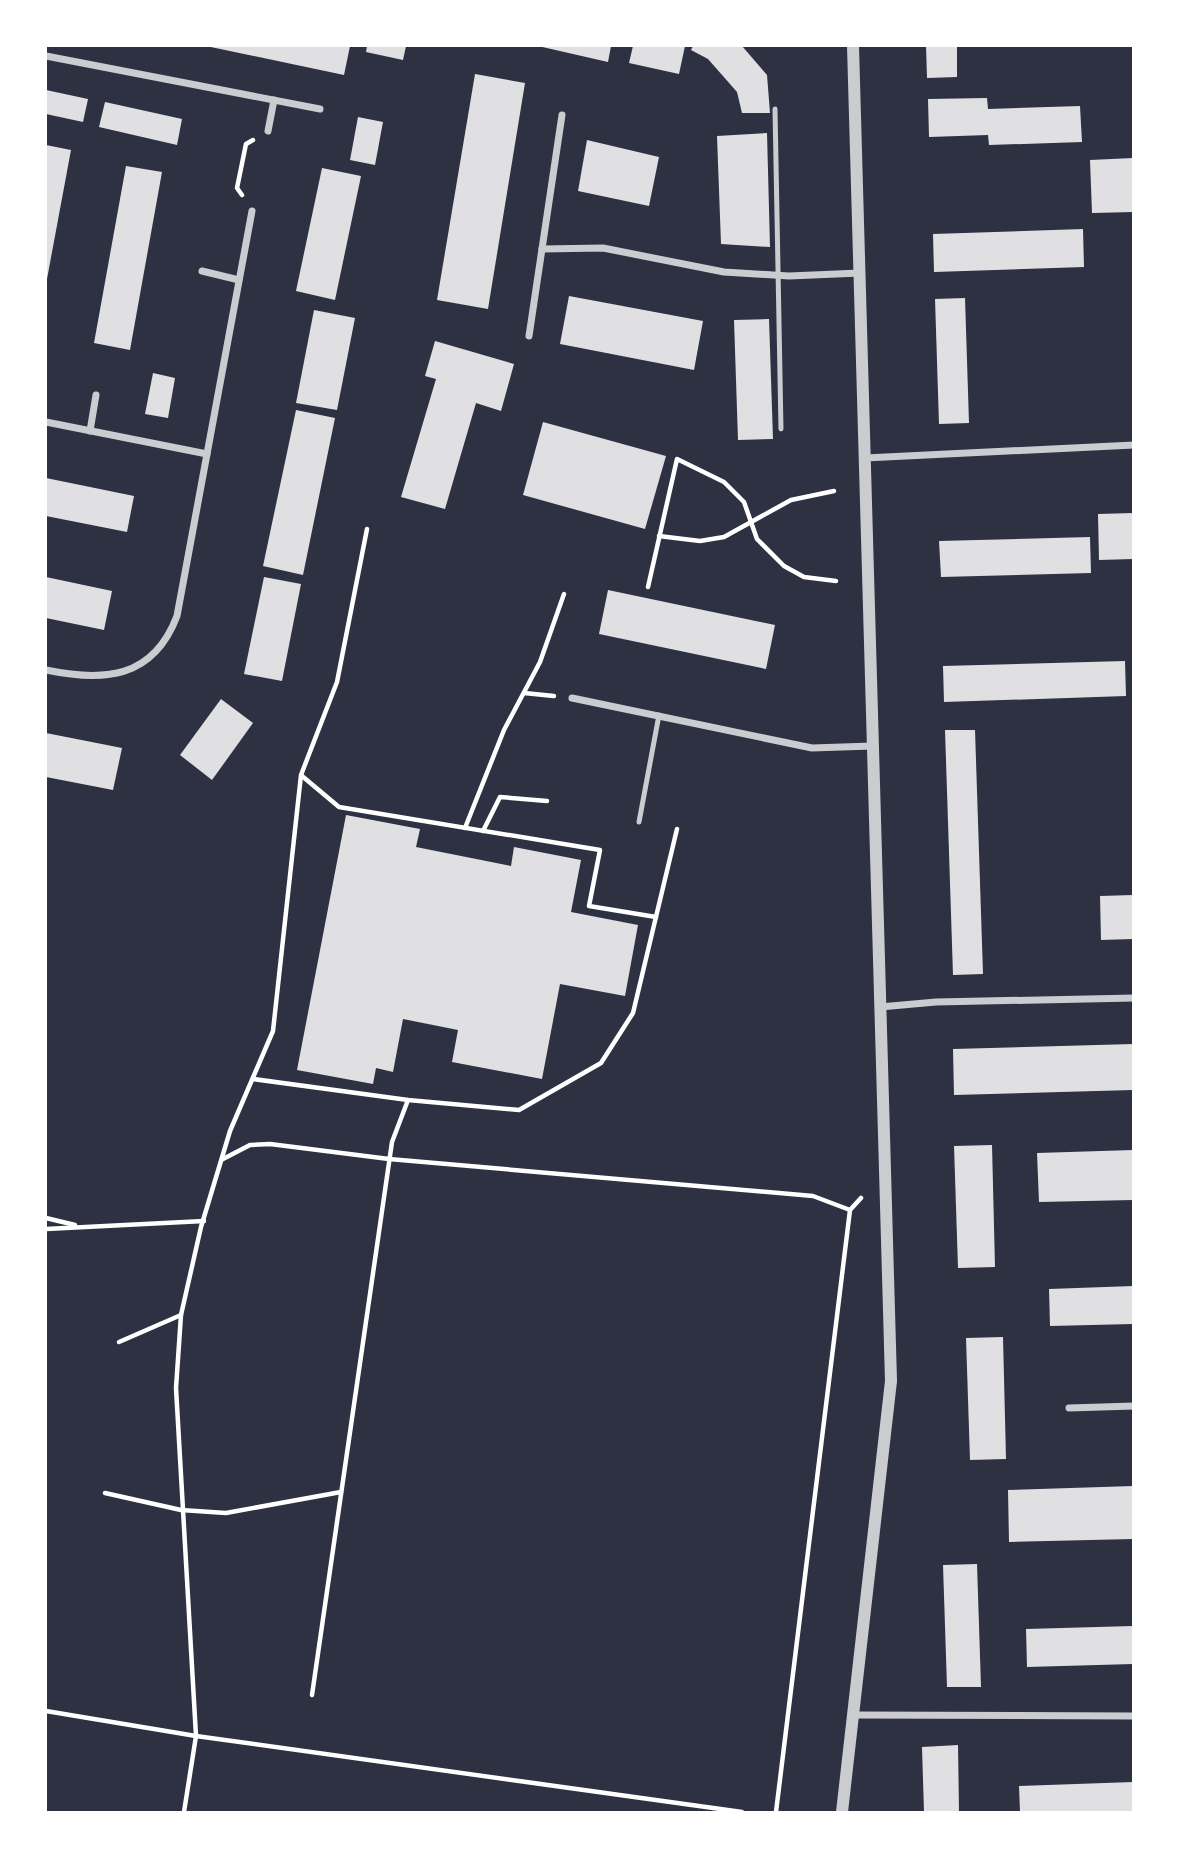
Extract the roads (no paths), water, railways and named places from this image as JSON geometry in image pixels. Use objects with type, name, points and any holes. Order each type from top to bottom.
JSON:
[{"type":"street","points":[[842,1812],[891,1381],[853,46]]},
{"type":"street","points":[[46,55],[320,109]]},
{"type":"street","points":[[268,131],[274,100]]},
{"type":"street","points":[[529,336],[562,115]]},
{"type":"street","points":[[46,670],[83,676],[114,675],[133,668],[161,649],[177,616],[252,211]]},
{"type":"street","points":[[542,249],[603,248],[724,272],[778,275],[860,273]]},
{"type":"street","points":[[202,271],[239,280]]},
{"type":"street","points":[[90,431],[96,395]]},
{"type":"street","points":[[46,422],[207,454]]},
{"type":"street","points":[[865,458],[1133,445]]},
{"type":"street","points":[[572,698],[812,748],[872,746]]},
{"type":"street","points":[[880,1007],[936,1002],[1133,998]]},
{"type":"street","points":[[1069,1408],[1133,1406]]},
{"type":"street","points":[[855,1715],[1133,1716]]},
{"type":"lane","points":[[775,109],[781,429]]},
{"type":"lane","points":[[639,822],[659,714]]}]
